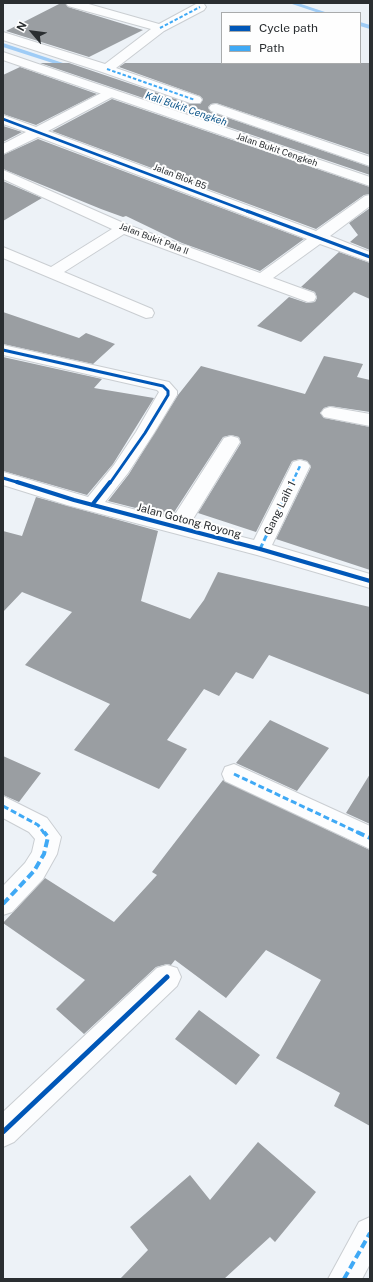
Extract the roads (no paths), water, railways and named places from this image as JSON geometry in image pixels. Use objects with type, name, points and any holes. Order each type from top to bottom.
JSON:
[{"type":"street","points":[[72,3],[160,28]]},
{"type":"street","points":[[107,69],[160,28],[200,7]]},
{"type":"street","points":[[3,36],[107,69],[195,100]]},
{"type":"street","name":"Jalan Bukit Cengkeh","points":[[3,56],[370,182]]},
{"type":"street","points":[[3,150],[109,93]]},
{"type":"street","name":"Jalan Bukit Cengkeh","points":[[216,108],[370,162]]},
{"type":"street","name":"Jalan Blok B5","points":[[3,119],[370,257]]},
{"type":"street","name":"Jalan Bukit Pala II","points":[[3,174],[123,228],[308,298]]},
{"type":"street","points":[[261,280],[370,200]]},
{"type":"street","points":[[52,273],[123,228]]},
{"type":"street","points":[[3,252],[146,313]]},
{"type":"street","points":[[3,350],[163,386],[168,391],[168,395],[121,469],[92,505]]},
{"type":"street","points":[[330,413],[370,420]]},
{"type":"street","points":[[177,528],[231,442]]},
{"type":"street","name":"Gang Laih 1","points":[[260,549],[300,466]]},
{"type":"street","name":"Jalan Gotong Royong","points":[[3,478],[92,505],[260,549],[370,581]]},
{"type":"street","points":[[234,774],[370,838]]},
{"type":"street","points":[[3,806],[38,825],[48,837],[44,854],[34,871],[3,904]]},
{"type":"street","points":[[3,1132],[167,976]]},
{"type":"street","points":[[344,1279],[370,1233]]},
{"type":"waterway","points":[[292,3],[322,12]]},
{"type":"waterway","points":[[361,24],[370,27]]},
{"type":"waterway","name":"Kali Bukit Cengkeh","points":[[3,45],[70,67]]}]
